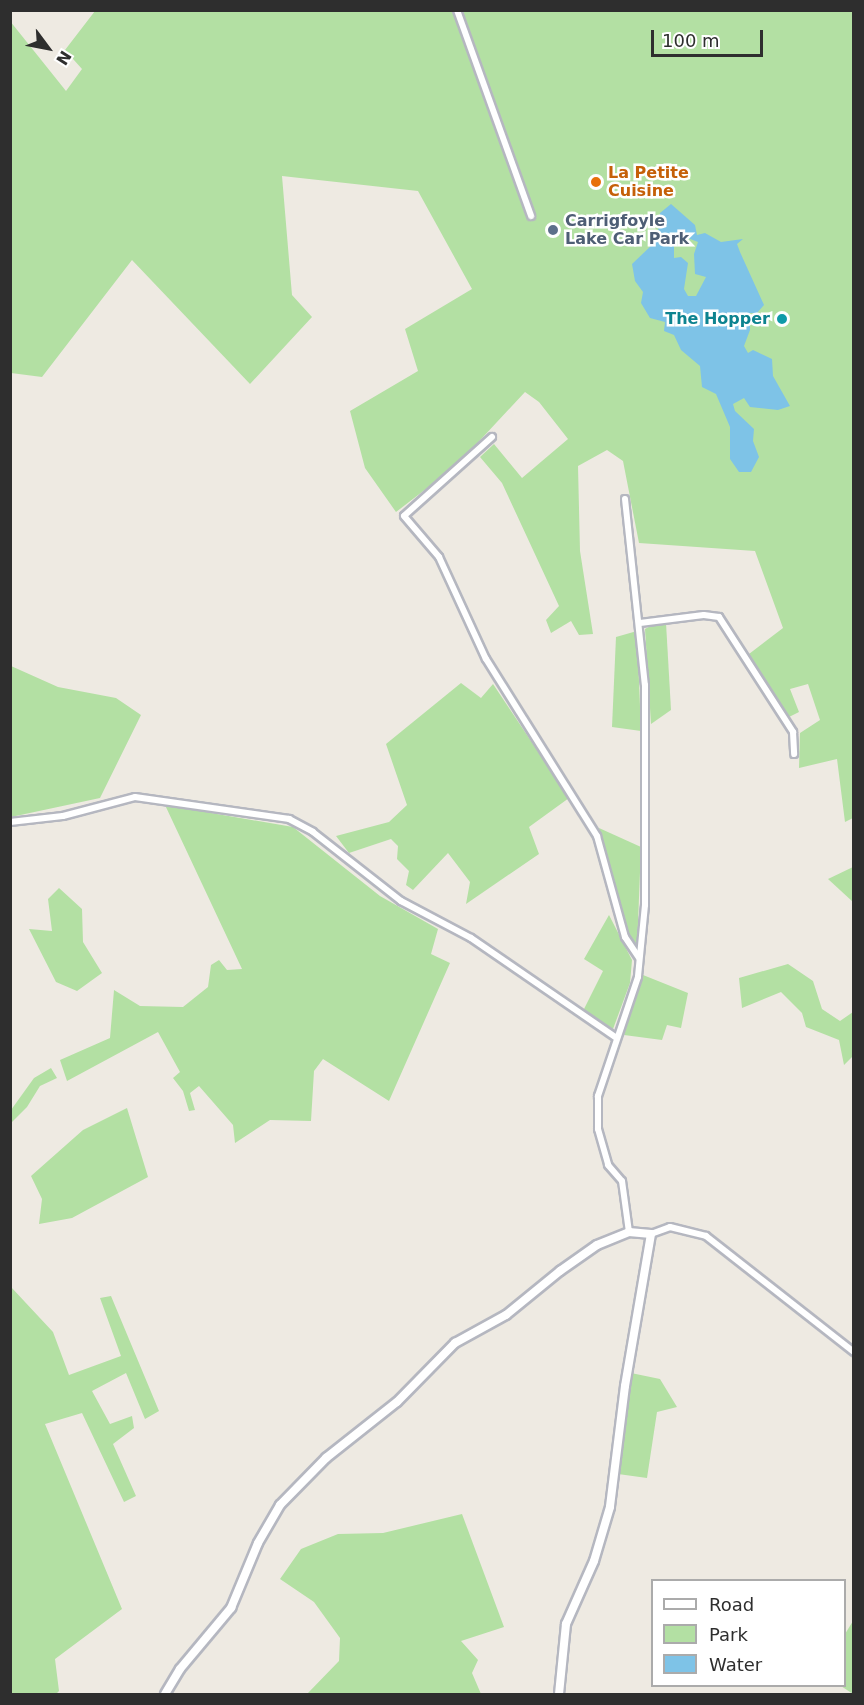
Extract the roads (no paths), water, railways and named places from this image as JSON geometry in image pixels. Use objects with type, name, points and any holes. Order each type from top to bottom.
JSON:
[{"type":"street","points":[[457,10],[531,216]]},
{"type":"street","points":[[492,437],[404,516],[439,557],[486,659],[597,836],[625,937],[639,959]]},
{"type":"street","points":[[625,499],[640,623],[646,802],[638,977],[615,1037],[612,1056],[598,1096],[598,1129],[609,1165],[622,1181],[629,1232]]},
{"type":"street","points":[[640,623],[704,615],[719,617],[793,732],[794,754]]},
{"type":"street","points":[[10,822],[63,816],[135,797],[289,819],[313,832],[401,901],[471,938],[615,1037]]},
{"type":"street","points":[[165,1695],[180,1669],[231,1608],[258,1543],[280,1505],[326,1458],[397,1402],[455,1343],[506,1315],[597,1245],[629,1232],[651,1234],[670,1227],[699,1234],[719,1244],[854,1352]]},
{"type":"street","points":[[559,1695],[566,1624],[594,1561],[610,1507],[625,1386],[651,1234]]},
{"type":"water","points":[[671,204],[695,225],[697,235],[705,233],[721,242],[743,239],[737,244],[764,305],[757,313],[750,313],[750,330],[744,346],[748,353],[753,350],[772,359],[773,376],[790,406],[778,410],[750,407],[744,398],[733,404],[735,411],[754,429],[753,441],[759,457],[751,472],[739,472],[730,459],[730,427],[716,394],[702,387],[700,366],[681,350],[674,335],[664,331],[665,322],[650,318],[641,303],[643,292],[635,281],[632,264],[653,244],[650,236],[658,232],[660,213]],"holes":[[[685,237],[698,242],[694,254],[695,274],[706,277],[696,296],[688,296],[684,289],[688,263],[681,257],[674,258],[674,241]]]},
{"type":"place","name":"La Petite Cuisine","points":[[596,182]]},
{"type":"place","name":"Carrigfoyle Lake Car Park","points":[[553,230]]},
{"type":"place","name":"The Hopper","points":[[782,319]]}]
